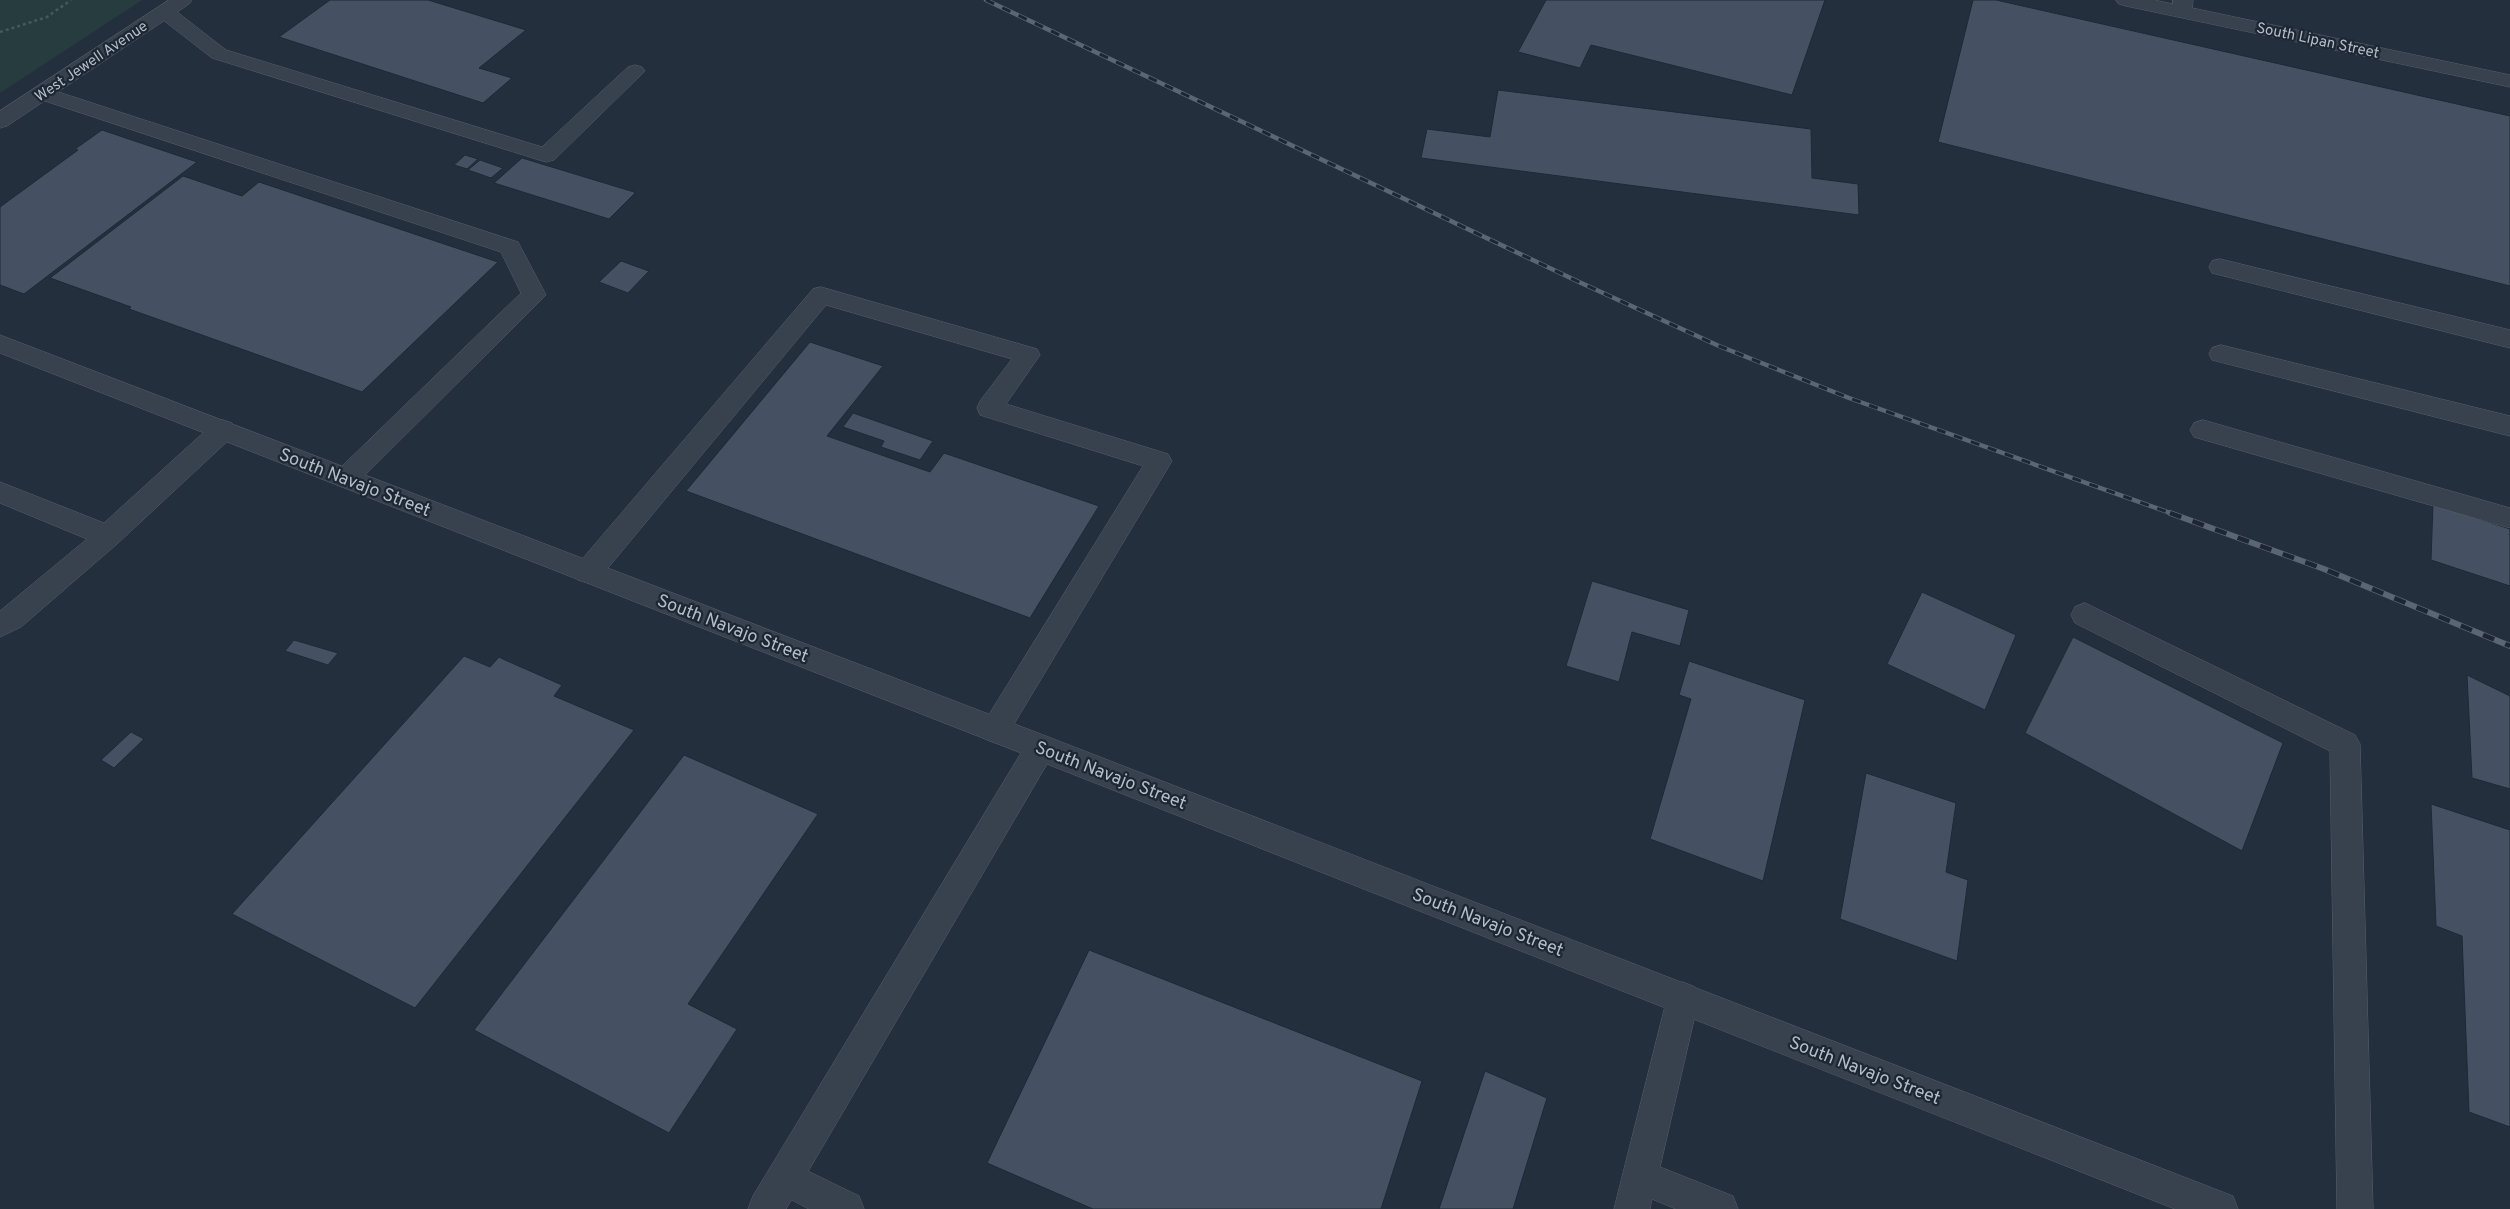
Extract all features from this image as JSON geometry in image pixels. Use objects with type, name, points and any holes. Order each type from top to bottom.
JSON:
[{"type":"street","name":"West Jewell Avenue","points":[[0,121],[182,0]]},
{"type":"street","name":"South Lipan Street","points":[[2126,0],[2182,6],[2510,81]]},
{"type":"street","points":[[164,12],[219,54],[546,155],[636,71]]},
{"type":"street","points":[[42,93],[510,247],[534,296],[346,478]]},
{"type":"street","points":[[2220,267],[2510,340]]},
{"type":"street","points":[[588,572],[822,295],[1028,355],[989,408],[1159,461],[995,730]]},
{"type":"street","name":"South Navajo Street","points":[[0,344],[1683,998],[2220,1209]]},
{"type":"street","points":[[2221,354],[2510,426]]},
{"type":"street","points":[[0,625],[11,619],[108,536],[223,430]]},
{"type":"street","points":[[2203,430],[2510,518]]},
{"type":"street","points":[[0,492],[108,536]]},
{"type":"street","points":[[2085,615],[2345,744],[2355,1209]]},
{"type":"street","points":[[766,1209],[1041,748]]},
{"type":"street","points":[[1683,998],[1636,1193],[1720,1209]]},
{"type":"street","points":[[785,1178],[846,1209]]},
{"type":"path","points":[[0,32],[47,17],[71,0]]},
{"type":"green space","points":[[0,0],[142,0],[0,93]]},
{"type":"building","points":[[330,0],[428,0],[526,30],[479,68],[512,78],[483,103],[279,37]]},
{"type":"building","points":[[1546,0],[1825,0],[1792,95],[1591,45],[1580,68],[1518,52]]},
{"type":"building","points":[[1973,0],[1996,0],[2510,116],[2510,286],[1938,142]]},
{"type":"building","points":[[1498,90],[1811,129],[1812,178],[1858,184],[1859,215],[1421,158],[1427,129],[1490,137]]},
{"type":"building","points":[[102,130],[197,162],[24,294],[0,285],[0,207],[78,150],[75,149]]},
{"type":"building","points":[[465,155],[478,159],[467,169],[454,165]]},
{"type":"building","points":[[522,158],[635,193],[609,219],[494,183]]},
{"type":"building","points":[[480,160],[503,168],[491,178],[468,170]]},
{"type":"building","points":[[183,176],[242,196],[259,182],[498,262],[362,392],[129,309],[131,307],[50,278]]},
{"type":"building","points":[[621,261],[649,271],[628,293],[599,282]]},
{"type":"building","points":[[810,342],[883,366],[827,436],[930,472],[944,453],[1099,506],[1030,618],[686,491]]},
{"type":"building","points":[[853,413],[933,441],[920,460],[881,447],[884,441],[843,427]]},
{"type":"building","points":[[2433,504],[2510,529],[2510,586],[2431,560]]},
{"type":"building","points":[[1592,581],[1689,610],[1680,646],[1632,632],[1619,682],[1566,666]]},
{"type":"building","points":[[1922,592],[2016,635],[1985,710],[1887,664]]},
{"type":"building","points":[[2073,637],[2283,743],[2242,851],[2025,733]]},
{"type":"building","points":[[294,640],[338,653],[328,665],[285,651]]},
{"type":"building","points":[[464,656],[490,667],[499,657],[562,685],[554,696],[634,730],[415,1008],[232,914]]},
{"type":"building","points":[[1689,661],[1805,700],[1763,881],[1650,839],[1691,699],[1679,695]]},
{"type":"building","points":[[2467,675],[2510,696],[2510,789],[2472,778]]},
{"type":"building","points":[[131,732],[144,739],[114,768],[101,760]]},
{"type":"building","points":[[684,755],[818,814],[688,1004],[737,1029],[669,1133],[474,1030]]},
{"type":"building","points":[[1866,773],[1956,803],[1946,872],[1968,880],[1957,961],[1840,919]]},
{"type":"building","points":[[2431,804],[2510,830],[2510,1127],[2469,1112],[2462,936],[2436,926]]},
{"type":"building","points":[[1089,950],[1422,1081],[1381,1209],[1093,1209],[987,1163]]},
{"type":"building","points":[[1485,1071],[1547,1098],[1513,1209],[1439,1209]]},
{"type":"railway","points":[[986,0],[1579,282],[1719,346],[1849,398],[2173,514]]},
{"type":"railway","points":[[2170,513],[2324,569],[2510,646]]}]
